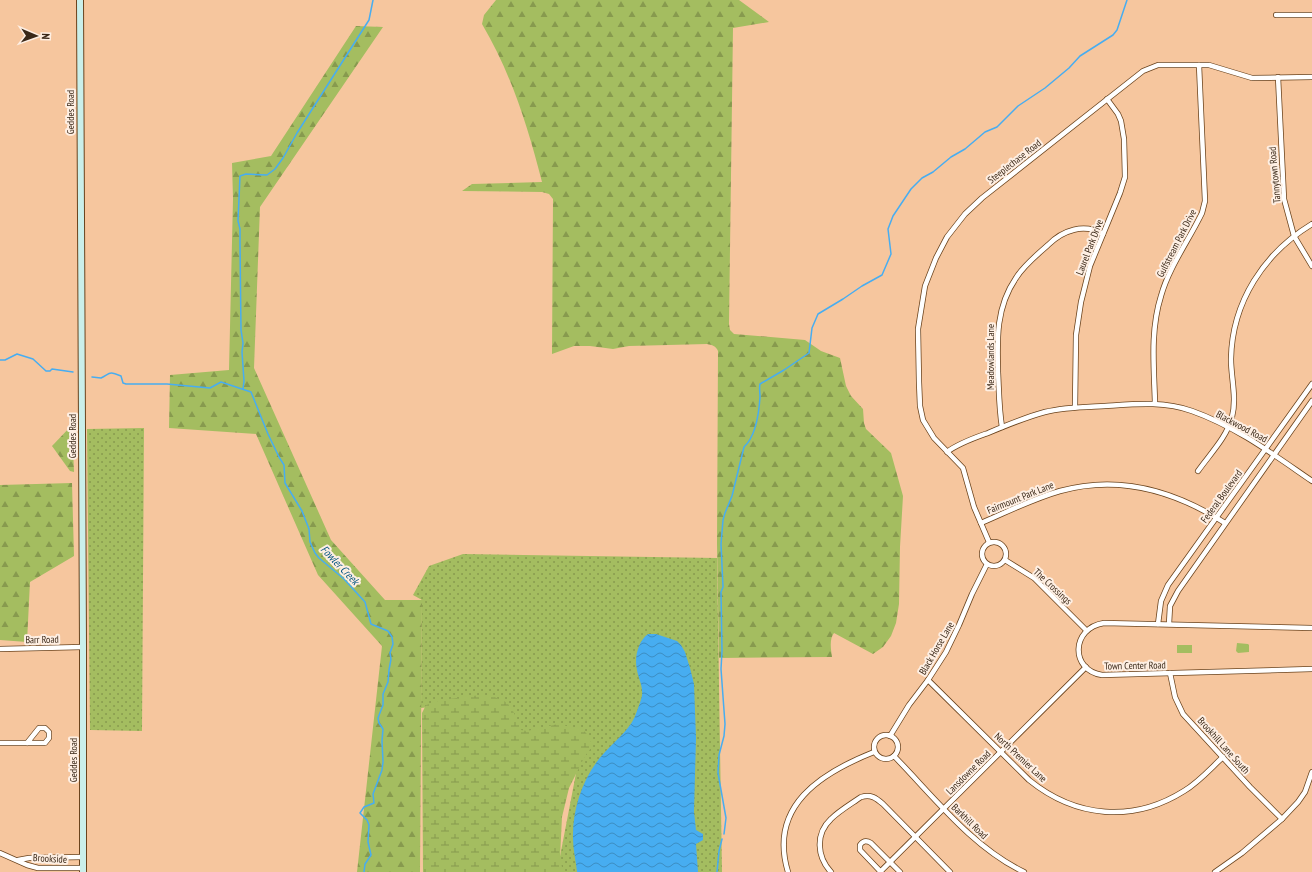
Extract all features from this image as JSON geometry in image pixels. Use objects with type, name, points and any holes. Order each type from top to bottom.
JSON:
[{"type":"main road","name":"Geddes Road","points":[[80,0],[84,647],[83,870]]},
{"type":"street","points":[[1276,15],[1312,15]]},
{"type":"street","name":"Gulfstream Park Drive","points":[[1155,403],[1153,353],[1154,329],[1159,305],[1166,283],[1202,213],[1205,201],[1199,65]]},
{"type":"street","name":"Steeplechase Road","points":[[947,452],[934,438],[923,420],[919,402],[919,321],[925,286],[936,258],[948,237],[965,214],[982,198],[1143,71],[1158,66],[1209,65],[1252,78],[1312,76]]},
{"type":"street","name":"Tannytown Road","points":[[1278,77],[1284,199],[1294,236],[1312,266]]},
{"type":"street","name":"Laurel Park Drive","points":[[1075,407],[1076,335],[1081,302],[1090,266],[1120,193],[1125,177],[1124,139],[1121,121],[1107,98]]},
{"type":"street","points":[[1198,471],[1228,427],[1233,415],[1234,402],[1231,372],[1231,349],[1240,308],[1249,288],[1262,268],[1279,248],[1312,224]]},
{"type":"street","name":"Meadowlands Lane","points":[[1002,427],[999,409],[997,334],[1004,302],[1012,285],[1025,266],[1061,234],[1073,230],[1083,229],[1095,230],[1103,234]]},
{"type":"street","name":"Federal Boulevard","points":[[1158,624],[1163,594],[1312,384]]},
{"type":"street","name":"Federal Boulevard","points":[[1169,624],[1170,606],[1175,595],[1312,401]]},
{"type":"street","name":"Blackwood Road","points":[[947,452],[958,445],[1044,412],[1075,407],[1155,403],[1182,408],[1228,427],[1266,449],[1312,481]]},
{"type":"street","points":[[947,452],[963,468],[974,507],[989,542]]},
{"type":"street","name":"Fairmount Park Lane","points":[[981,523],[1032,500],[1061,491],[1085,486],[1113,484],[1139,487],[1164,493],[1189,502],[1225,523]]},
{"type":"street","points":[[996,541],[1002,545],[1006,551],[1005,560],[994,566],[988,564],[982,558],[983,547],[989,542],[996,541]]},
{"type":"street","name":"The Crossings","points":[[1005,560],[1034,578],[1086,630]]},
{"type":"street","name":"Black Horse Lane","points":[[890,736],[909,705],[928,680],[954,637],[972,594],[988,564]]},
{"type":"street","points":[[1086,668],[1081,660],[1078,649],[1080,641],[1086,630],[1092,626],[1104,623],[1312,628]]},
{"type":"street","name":"Barr Road","points":[[0,649],[84,647]]},
{"type":"street","name":"Town Center Road","points":[[1086,668],[1094,673],[1102,675],[1312,669]]},
{"type":"street","name":"Lansdowne Road","points":[[880,872],[1086,668]]},
{"type":"street","name":"Brookhill Lane South","points":[[1170,673],[1172,690],[1178,706],[1250,787],[1282,819]]},
{"type":"street","name":"North Premier Lane","points":[[928,680],[1029,780],[1051,796],[1084,809],[1111,812],[1136,810],[1154,805],[1172,798],[1186,790],[1223,757]]},
{"type":"street","points":[[0,743],[27,743],[45,743],[49,738],[49,732],[45,728],[39,728],[27,743]]},
{"type":"street","points":[[882,735],[890,736],[895,739],[898,746],[897,751],[890,759],[883,760],[874,752],[873,747],[876,739],[882,735]]},
{"type":"street","points":[[788,872],[784,855],[784,838],[789,817],[799,800],[813,786],[835,770],[874,752]]},
{"type":"street","name":"Barkhill Road","points":[[894,756],[944,808],[987,849],[1024,872]]},
{"type":"street","points":[[1215,872],[1242,853],[1282,819],[1305,792],[1312,772]]},
{"type":"street","points":[[831,872],[824,863],[820,850],[820,840],[823,831],[832,818],[861,797],[870,796],[876,798],[950,872]]},
{"type":"street","points":[[880,872],[860,850],[862,842],[869,842],[900,872]]},
{"type":"street","name":"Brookside","points":[[0,853],[27,865],[38,868],[83,870]]},
{"type":"street","name":"Brookside","points":[[18,860],[29,858],[83,857]]},
{"type":"green space","points":[[496,0],[739,0],[769,22],[733,28],[729,324],[730,330],[734,334],[805,340],[821,351],[840,358],[846,386],[851,396],[863,409],[866,429],[891,453],[903,496],[899,604],[896,623],[891,636],[883,647],[873,654],[834,633],[831,641],[832,657],[719,658],[717,544],[718,351],[714,346],[707,344],[629,346],[613,349],[590,346],[574,346],[552,354],[553,199],[549,194],[542,192],[462,191],[472,184],[542,182],[518,101],[502,62],[482,24],[484,15]]},
{"type":"green space","points":[[356,26],[383,27],[260,207],[254,368],[331,540],[385,600],[422,600],[420,872],[357,872],[382,646],[318,575],[256,434],[169,428],[170,375],[229,370],[233,199],[232,163],[271,156]]},
{"type":"green space","points":[[72,425],[74,472],[70,471],[52,446]]},
{"type":"green space","points":[[144,428],[142,731],[90,730],[87,429]]},
{"type":"green space","points":[[72,483],[74,556],[30,582],[27,642],[0,640],[0,485]]},
{"type":"green space","points":[[463,554],[717,558],[722,872],[557,872],[583,737],[525,738],[492,700],[421,708],[422,600],[413,595],[429,566]]},
{"type":"green space","points":[[1237,643],[1248,644],[1249,652],[1238,653],[1236,651]]},
{"type":"green space","points":[[1177,645],[1192,645],[1192,653],[1177,653]]},
{"type":"green space","points":[[481,695],[490,696],[506,702],[512,709],[521,730],[527,731],[558,724],[583,730],[588,735],[591,742],[591,748],[585,756],[569,788],[562,817],[560,858],[563,872],[423,872],[422,713],[426,705],[441,700]]},
{"type":"water","points":[[648,634],[656,634],[677,641],[681,645],[685,652],[694,684],[696,738],[694,812],[696,830],[703,834],[703,840],[696,844],[698,872],[577,872],[573,847],[573,827],[577,804],[585,781],[591,771],[605,752],[628,728],[635,717],[641,701],[642,693],[636,660],[639,645]]},
{"type":"waterway","points":[[243,389],[240,229],[238,221],[240,176],[246,174],[267,175],[275,169],[369,20],[373,0]]},
{"type":"waterway","points":[[724,834],[726,818],[718,773],[719,755],[724,736],[725,724],[721,669],[721,592],[723,587],[721,544],[723,520],[732,496],[744,447],[754,431],[758,417],[760,384],[809,353],[812,328],[818,314],[882,275],[891,254],[888,229],[893,216],[911,189],[922,178],[965,149],[985,132],[997,127],[1018,106],[1045,88],[1069,68],[1080,56],[1113,35],[1117,30],[1127,0]]},
{"type":"waterway","name":"Fowler Creek","points":[[0,360],[5,360],[17,354],[33,359],[46,371],[50,371],[52,369],[73,372]]},
{"type":"waterway","name":"Fowler Creek","points":[[92,377],[101,378],[112,373],[121,376],[123,383],[126,384],[167,384],[210,388],[221,382],[251,392],[268,434],[284,465],[285,483],[302,511],[309,529],[310,542],[315,553],[344,579],[365,602],[371,624],[388,631],[392,637],[393,644],[390,653],[391,659],[388,682],[383,694],[383,705],[378,718],[383,729],[382,770],[373,794],[374,803],[364,807],[360,813],[367,820],[369,825],[368,842],[371,855],[365,864],[364,872]]},
{"type":"waterway","points":[[717,872],[722,839]]}]
